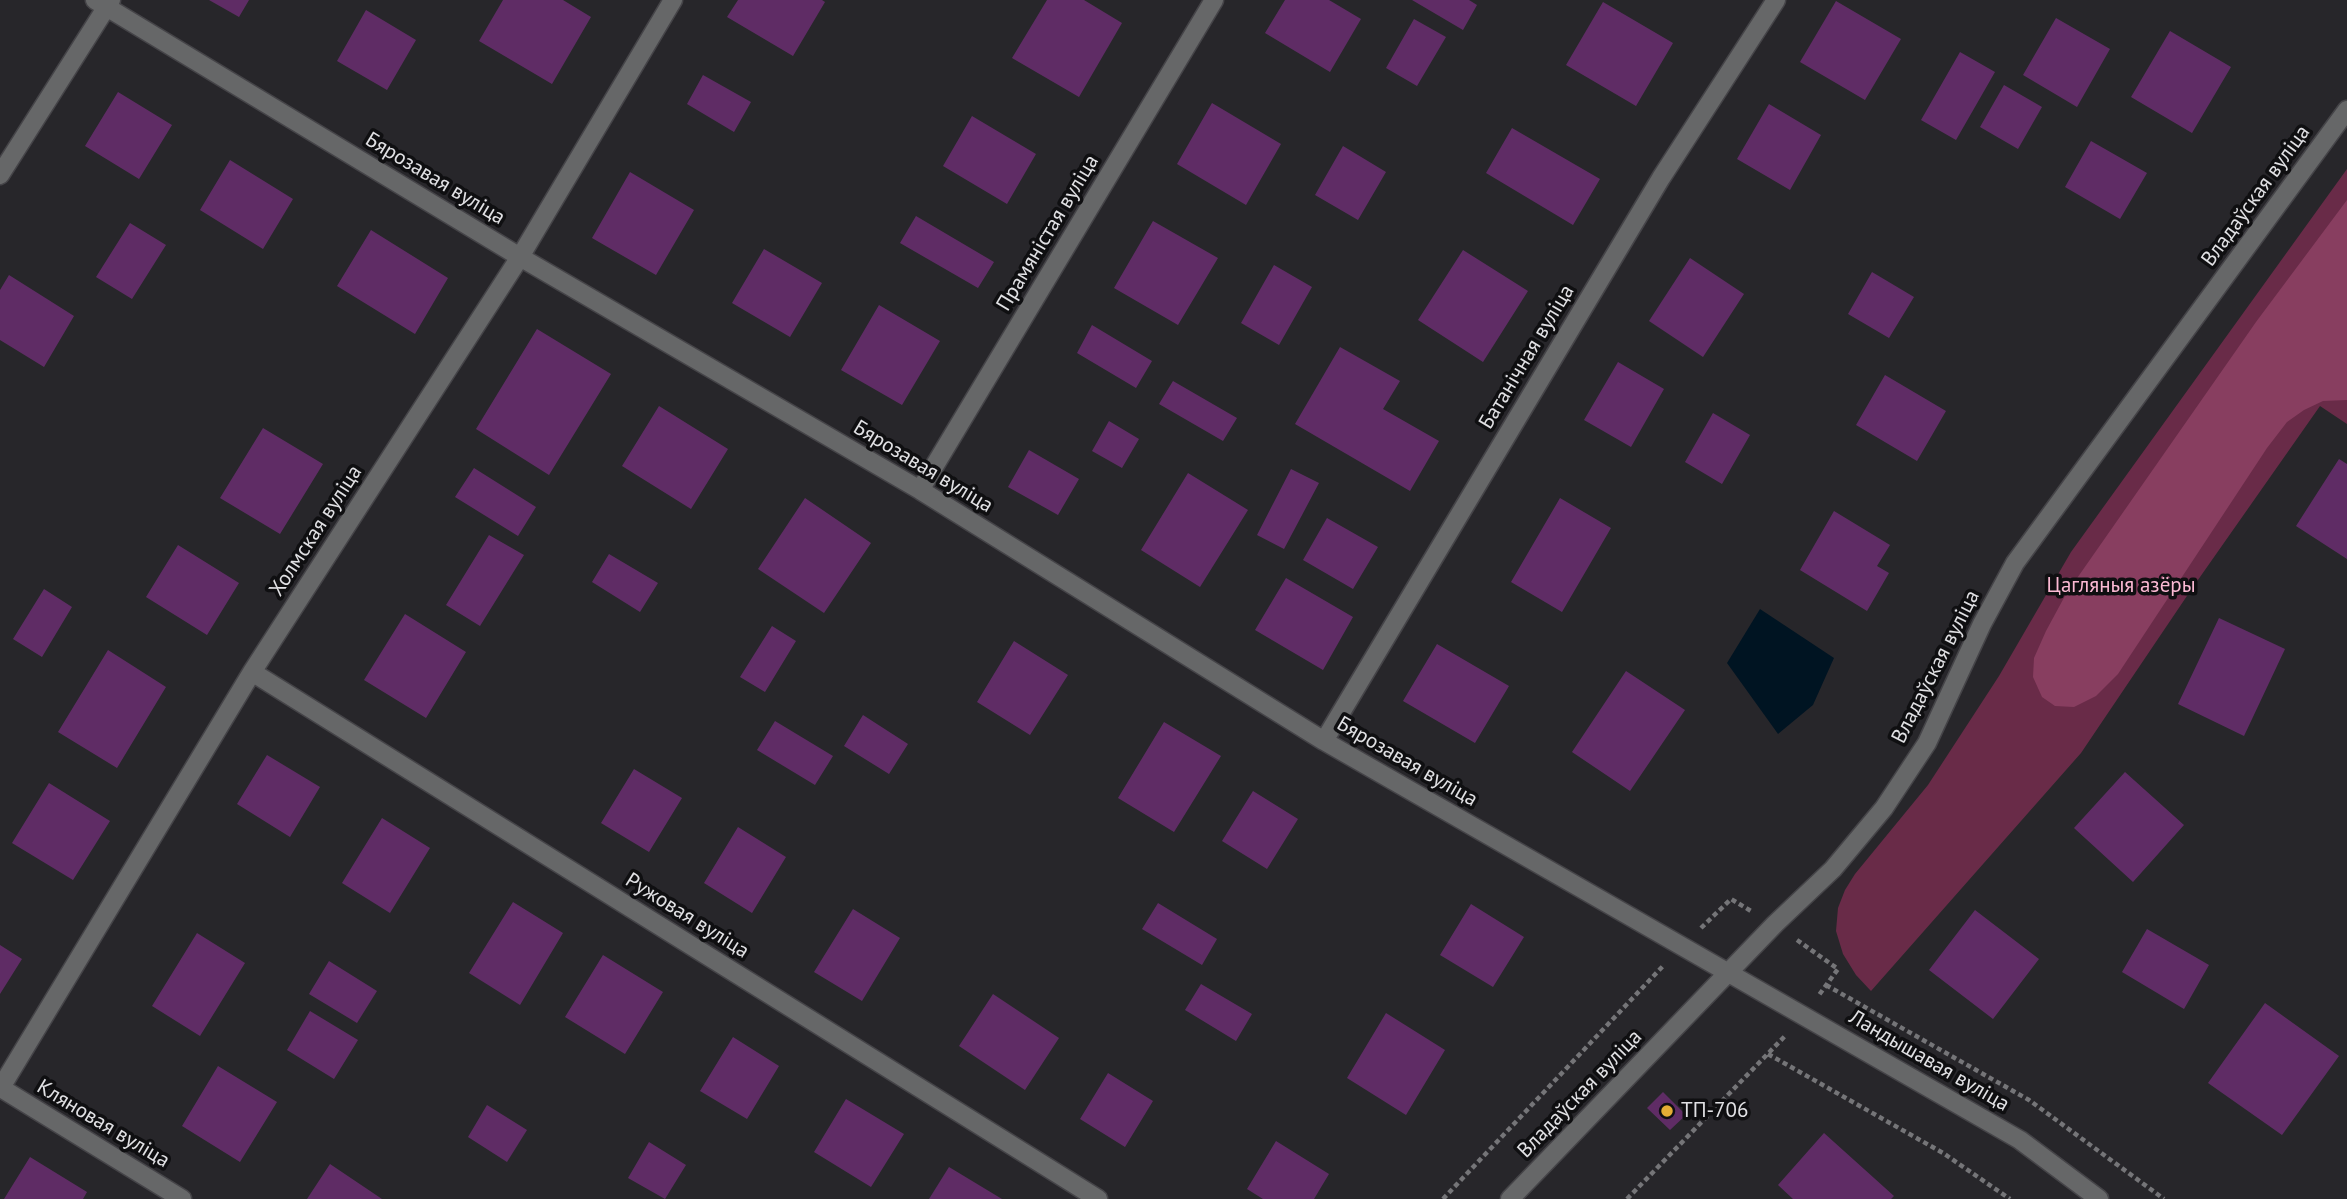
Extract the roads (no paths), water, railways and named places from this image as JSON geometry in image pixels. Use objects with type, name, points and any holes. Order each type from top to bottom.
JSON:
[{"type":"street","name":"Холмская вуліца","points":[[0,1088],[252,672],[520,257],[673,0]]},
{"type":"street","name":"Прамяністая вуліца","points":[[920,490],[1214,0]]},
{"type":"street","name":"Батанічная вуліца","points":[[1324,741],[1661,178],[1776,0]]},
{"type":"street","name":"Бярозавая вуліца","points":[[104,2],[520,257],[920,490],[1324,741],[1728,974]]},
{"type":"street","points":[[0,175],[104,2]]},
{"type":"street","name":"Владаўская вуліца","points":[[1510,1199],[1833,869],[1884,808],[1927,743],[1982,624],[2015,563],[2347,110]]},
{"type":"street","name":"Ружовая вуліца","points":[[252,672],[1098,1199]]},
{"type":"street","name":"Ландышавая вуліца","points":[[1728,974],[1805,1015],[2020,1140],[2099,1199]]},
{"type":"street","name":"Кляновая вуліца","points":[[0,1088],[183,1199]]},
{"type":"water","points":[[1760,609],[1834,658],[1813,705],[1778,734],[1727,663]]},
{"type":"place","name":"ТП-706","points":[[1667,1111]]},
{"type":"park label","name":"Цагляныя азёры","points":[[2121,586]]}]
